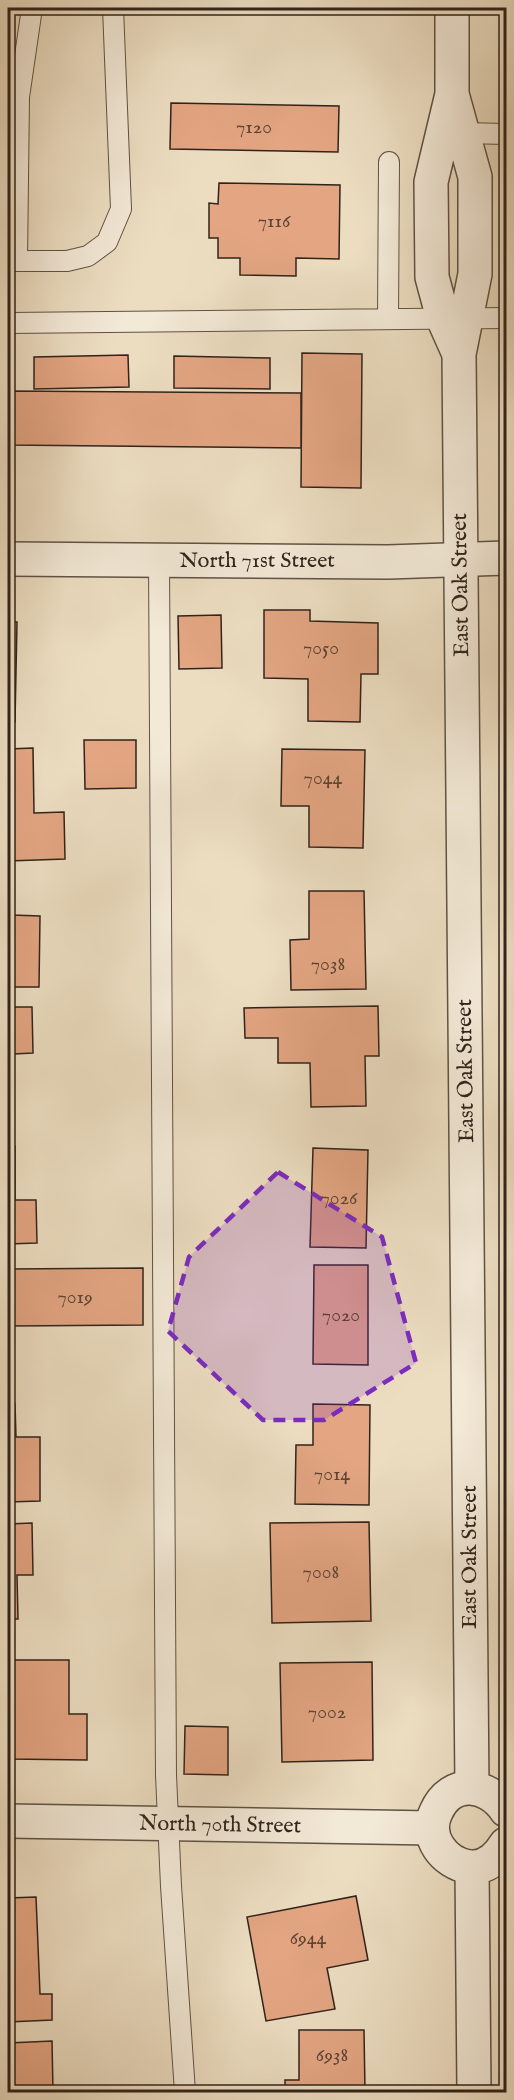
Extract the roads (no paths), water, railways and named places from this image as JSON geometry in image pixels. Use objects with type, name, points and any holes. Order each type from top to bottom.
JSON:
[{"type":"street","name":"East Oak Street","points":[[452,8],[452,94],[431,182],[432,277],[454,318],[459,354],[472,1788]]},
{"type":"street","name":"East Oak Street","points":[[452,94],[476,177],[475,274],[454,318]]},
{"type":"street","name":"North 71st Street","points":[[8,559],[388,562],[507,558]]},
{"type":"street","points":[[507,1810],[499,1799],[486,1791],[472,1788],[456,1791],[443,1800],[435,1813],[432,1828],[436,1844],[444,1856],[457,1864],[472,1867],[487,1864],[500,1855],[507,1844]]},
{"type":"street","name":"North 70th Street","points":[[8,1821],[432,1828]]},
{"type":"street","points":[[472,1867],[474,2092]]},
{"type":"lane","points":[[32,8],[13,97],[12,261],[67,261],[88,256],[107,242],[121,209],[113,8]]},
{"type":"lane","points":[[463,134],[507,134]]},
{"type":"lane","points":[[388,319],[389,162]]},
{"type":"lane","points":[[8,323],[507,318]]},
{"type":"lane","points":[[159,560],[166,1775],[185,2092]]}]
